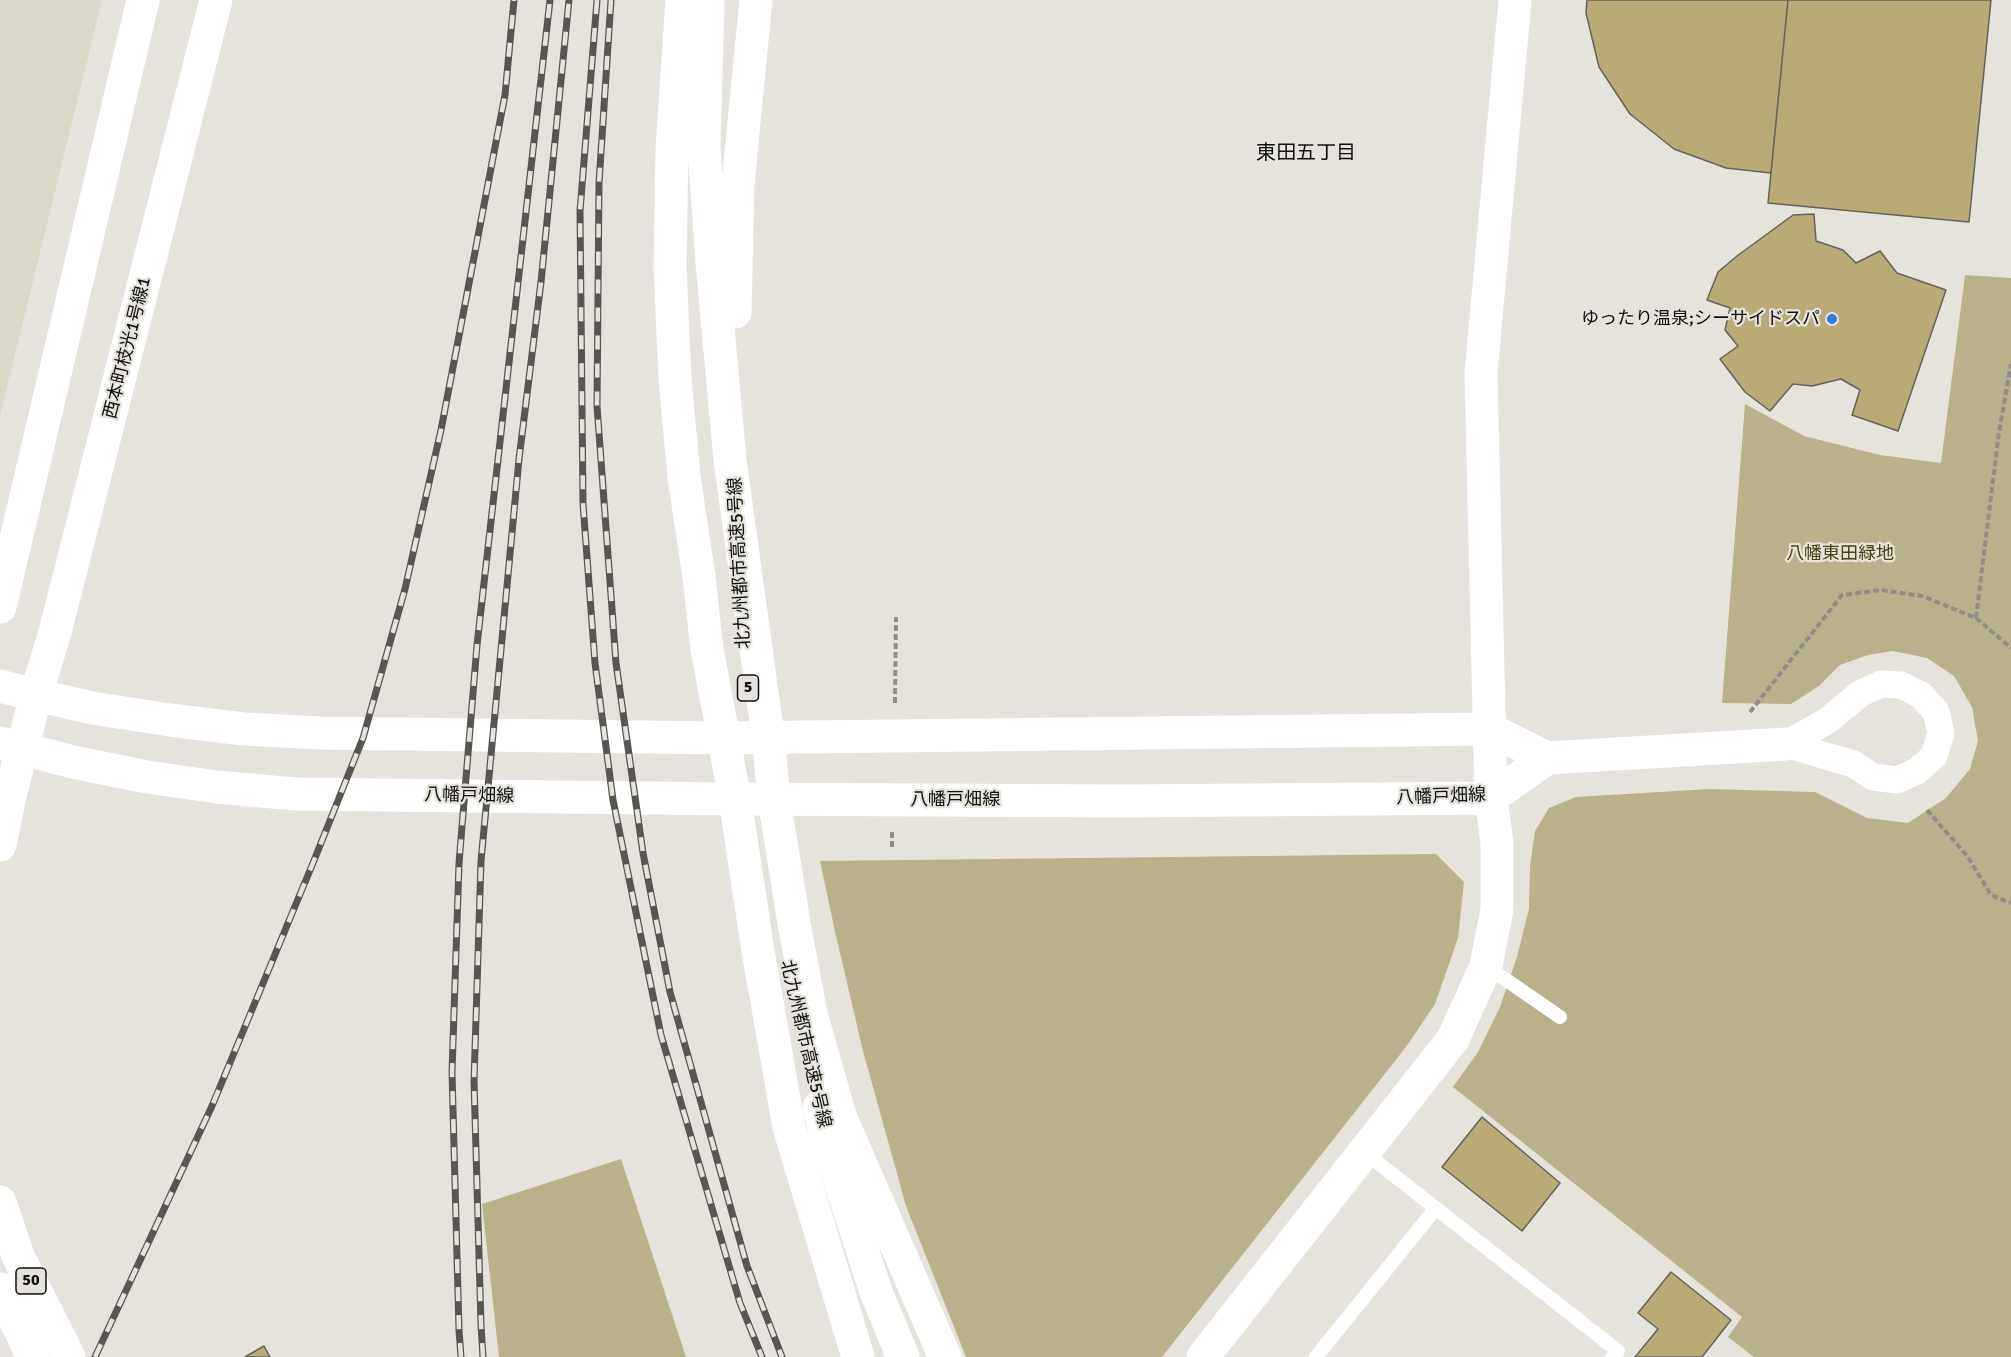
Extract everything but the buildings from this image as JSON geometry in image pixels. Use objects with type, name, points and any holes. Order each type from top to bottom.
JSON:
[{"type":"main road","points":[[0,607],[143,0]]},
{"type":"main road","name":"西本町枝光1号線1","points":[[36,695],[55,632],[216,0]]},
{"type":"main road","points":[[682,0],[688,148],[712,263],[730,460],[768,736],[774,799],[811,1014],[840,1116],[945,1357]]},
{"type":"main road","points":[[708,0],[670,267],[675,380],[684,477],[707,650],[735,799],[758,951],[789,1127],[858,1357]]},
{"type":"main road","name":"北九州都市高速5号線","points":[[756,0],[738,184],[733,370],[737,543],[754,764],[774,905],[798,1022],[828,1144],[876,1292],[901,1357]]},
{"type":"main road","points":[[1203,1357],[1453,1039],[1486,966],[1497,909],[1497,843],[1491,798],[1481,373],[1515,0]]},
{"type":"main road","points":[[0,686],[92,708],[170,720],[244,729],[320,733],[723,738],[1489,729],[1547,758],[1786,744]]},
{"type":"main road","points":[[0,845],[11,746],[36,695]]},
{"type":"main road","name":"八幡戸畑線","points":[[11,746],[147,777],[217,787],[295,794],[735,799],[1124,801],[1491,798],[1547,758]]},
{"type":"main road","name":"50","points":[[0,1202],[18,1256],[69,1357]]},
{"type":"main road","name":"50","points":[[0,1289],[33,1357]]},
{"type":"street","points":[[1881,684],[1901,685],[1921,695],[1936,712],[1941,733],[1934,756],[1917,771],[1897,780],[1873,777],[1853,764],[1786,744],[1827,721],[1861,693],[1881,684]]},
{"type":"lane","points":[[1486,966],[1560,1017]]},
{"type":"lane","points":[[1364,1152],[1618,1351],[1613,1357]]},
{"type":"lane","points":[[1316,1357],[1436,1208]]},
{"type":"path","points":[[1976,618],[1999,432],[2011,364]]},
{"type":"path","points":[[2006,391],[2011,394]]},
{"type":"path","points":[[1747,716],[1842,595],[1881,590],[1922,596],[1976,618],[2011,648]]},
{"type":"path","points":[[1927,810],[1968,857],[1991,895],[2011,903]]},
{"type":"shaded area","points":[[0,0],[102,0],[0,416]]},
{"type":"green space","name":"八幡東田緑地","points":[[1965,275],[2011,278],[2011,1357],[1754,1357],[1728,1337],[1742,1317],[1453,1087],[1478,1052],[1500,1007],[1517,957],[1529,909],[1530,867],[1535,831],[1549,808],[1576,797],[1710,789],[1815,792],[1867,818],[1908,823],[1946,798],[1970,769],[1978,741],[1972,707],[1954,676],[1927,658],[1893,651],[1868,655],[1840,665],[1819,686],[1791,704],[1722,703],[1745,404],[1804,436],[1880,455],[1941,463]]},
{"type":"green space","points":[[1436,854],[1464,882],[1458,938],[1435,1004],[1406,1047],[1162,1357],[966,1357],[906,1206],[863,1051],[820,861]]},
{"type":"green space","points":[[621,1159],[686,1357],[499,1357],[482,1204]]},
{"type":"railway","points":[[95,1357],[212,1106],[363,738],[405,589],[441,430],[505,95],[514,0]]},
{"type":"railway","points":[[461,1357],[452,1072],[459,863],[477,645],[550,0]]},
{"type":"railway","points":[[483,1357],[474,1081],[481,861],[519,459],[541,282],[569,0]]},
{"type":"railway","points":[[597,0],[580,211],[583,504],[595,663],[613,800],[661,1035],[740,1303],[762,1357]]},
{"type":"railway","points":[[611,0],[599,183],[597,406],[616,663],[643,853],[670,992],[747,1266],[782,1357]]},
{"type":"place","name":"ゆったり温泉;シーサイドスパ","points":[[1832,319]]},
{"type":"district","name":"東田五丁目","points":[[1306,154]]}]
